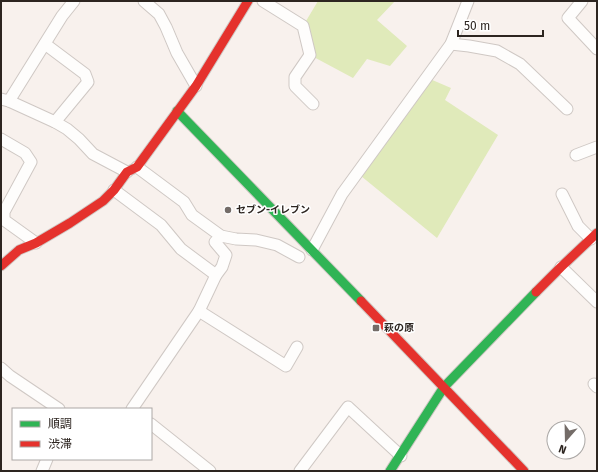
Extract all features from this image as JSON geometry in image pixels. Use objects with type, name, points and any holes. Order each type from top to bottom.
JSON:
[{"type":"street","points":[[74,1],[62,16],[45,44],[5,100],[68,128],[93,154],[132,169],[184,202],[192,215],[221,236],[236,239],[256,240],[278,245],[299,257]]},
{"type":"street","points":[[144,1],[159,14],[177,52],[196,86]]},
{"type":"street","points":[[1,266],[19,250],[36,243],[70,223],[103,201],[114,190],[196,86],[248,1]]},
{"type":"street","points":[[263,1],[303,26],[310,55],[295,77],[295,86],[314,104]]},
{"type":"street","points":[[312,250],[342,194],[451,44],[468,1]]},
{"type":"street","points":[[582,1],[568,18],[597,49]]},
{"type":"street","points":[[45,44],[85,74],[88,82],[55,122]]},
{"type":"street","points":[[451,44],[497,51],[520,64],[567,109]]},
{"type":"street","points":[[177,111],[524,471]]},
{"type":"street","points":[[1,139],[26,153],[32,162],[4,212],[4,220],[36,243]]},
{"type":"street","points":[[576,155],[597,146]]},
{"type":"street","points":[[114,190],[161,225],[181,249],[216,275]]},
{"type":"street","points":[[390,471],[444,388],[561,267],[595,235],[578,226],[562,194]]},
{"type":"street","points":[[133,408],[199,311],[216,275],[222,267],[226,255],[215,242],[221,236]]},
{"type":"street","points":[[561,267],[597,302]]},
{"type":"street","points":[[199,311],[286,366],[297,347]]},
{"type":"street","points":[[1,368],[10,376],[58,408]]},
{"type":"street","points":[[300,471],[348,406],[401,456]]},
{"type":"street","points":[[152,425],[210,471]]},
{"type":"street","points":[[42,471],[47,460]]},
{"type":"green space","points":[[318,1],[395,1],[377,20],[407,46],[390,66],[367,59],[353,78],[310,55],[303,26]]},
{"type":"green space","points":[[430,79],[451,88],[445,100],[498,135],[437,238],[361,176]]},
{"type":"traffic: fast","points":[[177,111],[361,301]]},
{"type":"traffic: fast","points":[[390,471],[444,387],[536,292]]},
{"type":"traffic: jam","points":[[1,266],[19,250],[36,243],[103,201],[114,190],[127,172],[137,167],[196,86],[248,1]]},
{"type":"traffic: jam","points":[[536,292],[597,233]]},
{"type":"traffic: jam","points":[[361,301],[524,471]]},
{"type":"place","name":"セブン-イレブン","points":[[228,210]]},
{"type":"place","name":"萩の原","points":[[376,328]]}]
